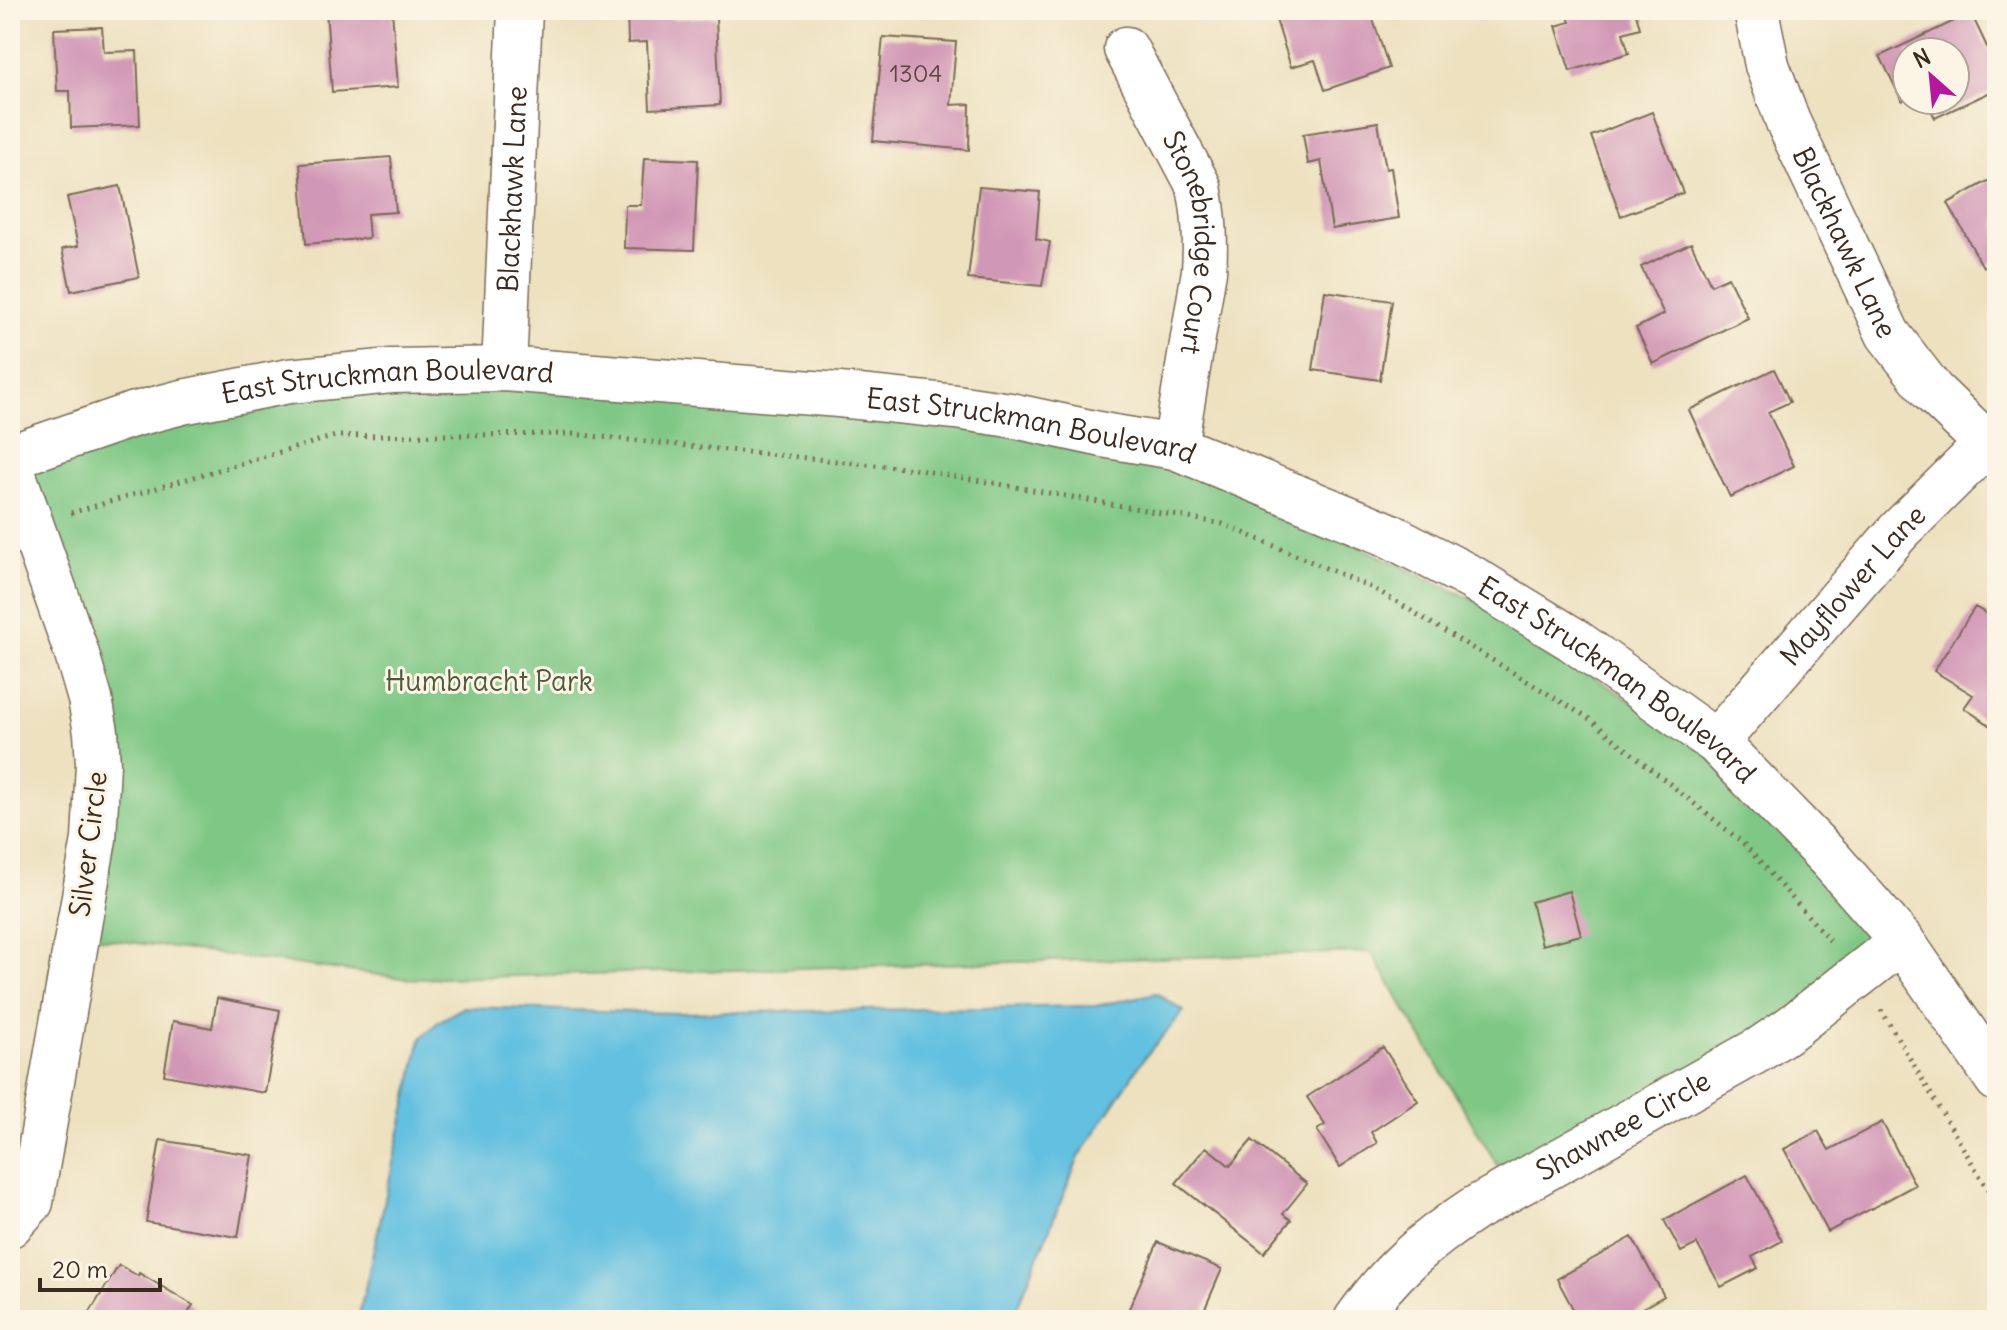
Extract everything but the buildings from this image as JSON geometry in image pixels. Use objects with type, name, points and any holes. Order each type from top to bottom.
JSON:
[{"type":"street","name":"Blackhawk Lane","points":[[504,369],[520,10]]},
{"type":"street","name":"Blackhawk Lane","points":[[1756,10],[1767,65],[1788,122],[1888,334],[1932,391],[1992,439]]},
{"type":"street","name":"Stonebridge Court","points":[[1126,49],[1199,187],[1204,209],[1204,271],[1175,447]]},
{"type":"street","name":"East Struckman Boulevard","points":[[10,457],[132,415],[289,381],[392,371],[504,369],[956,407],[1175,447],[1387,534],[1472,578],[1572,639],[1716,742],[1830,859],[1902,941],[1997,1079]]},
{"type":"street","name":"Mayflower Lane","points":[[1716,742],[1899,531],[1992,439]]},
{"type":"street","name":"Silver Circle","points":[[10,464],[76,651],[90,699],[98,764],[94,839],[31,1202],[10,1225]]},
{"type":"street","name":"Shawnee Circle","points":[[1356,1320],[1370,1299],[1403,1263],[1437,1233],[1474,1209],[1760,1049],[1902,941]]},
{"type":"path","points":[[31,524],[335,436],[572,434],[914,469],[1223,524],[1375,589],[1588,718],[1743,843],[1859,974],[1997,1205]]},
{"type":"green space","name":"Humbracht Park","points":[[497,384],[945,422],[1174,460],[1491,608],[1705,751],[1885,938],[1763,1031],[1502,1173],[1371,952],[409,979],[98,938],[116,800],[28,467],[170,418],[304,395]]},
{"type":"water","points":[[1156,993],[1184,1011],[1144,1058],[1079,1157],[1012,1320],[358,1320],[421,1038],[438,1022],[464,1007],[674,1013],[1096,1006]]}]
